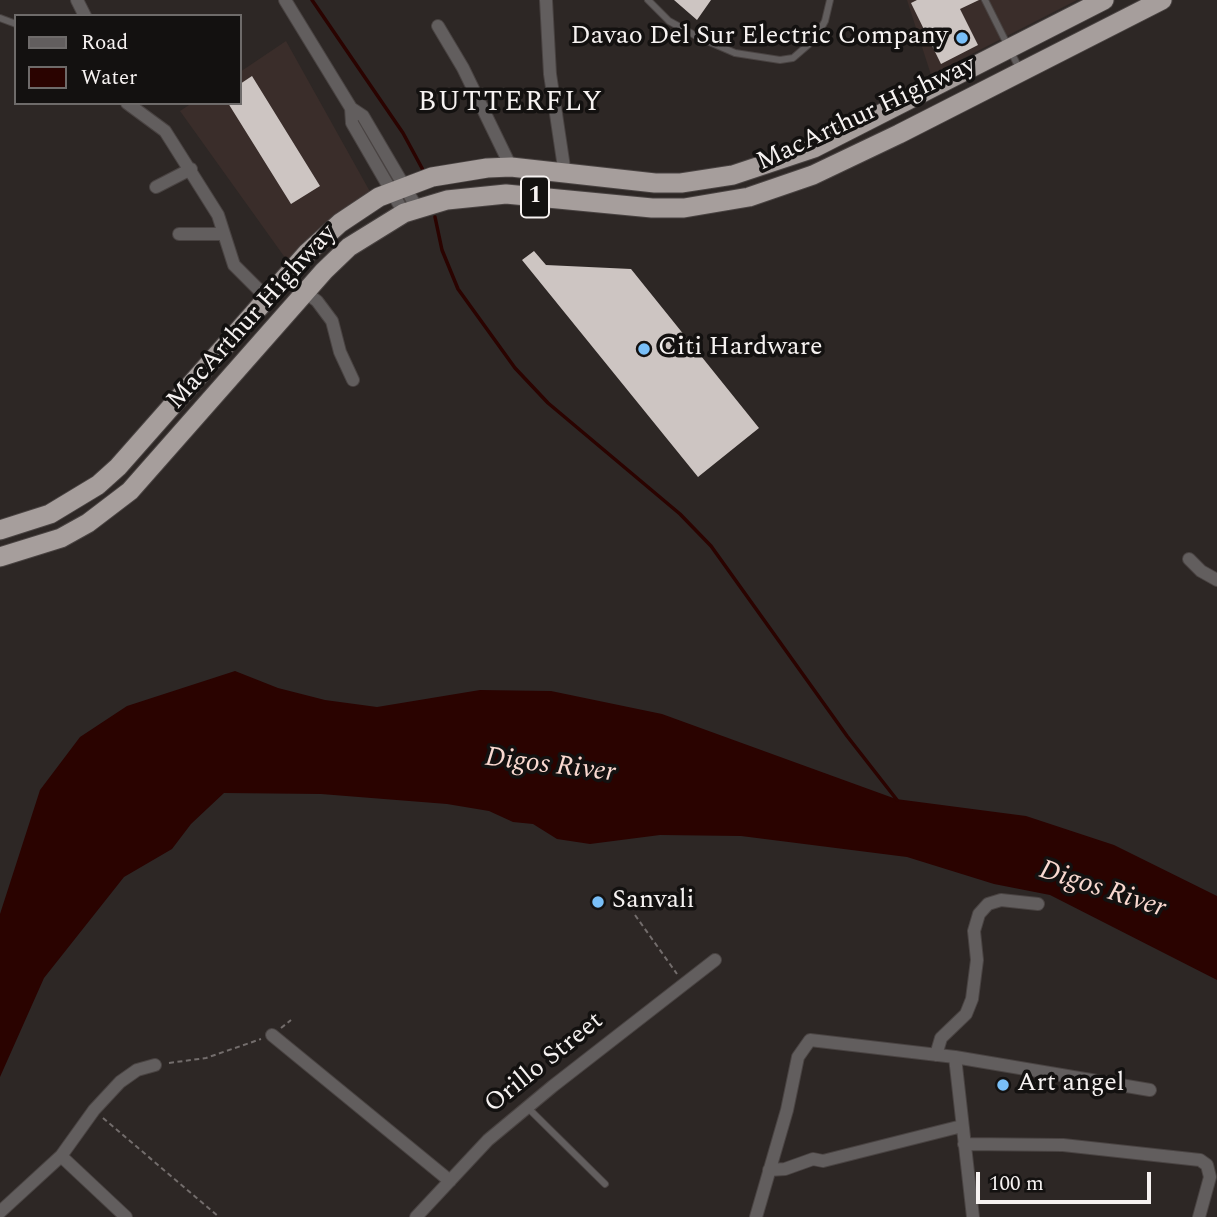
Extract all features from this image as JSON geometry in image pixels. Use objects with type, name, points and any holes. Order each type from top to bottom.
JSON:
[{"type":"highway","name":"MacArthur Highway","points":[[0,530],[50,514],[108,476],[137,447],[330,230],[397,188],[448,173],[510,167],[681,183],[733,175],[814,148],[1104,0]]},
{"type":"highway","name":"MacArthur Highway","points":[[0,557],[61,538],[88,523],[130,491],[349,247],[411,210],[447,200],[506,194],[652,208],[720,203],[783,187],[1021,72],[1161,0]]},
{"type":"street","points":[[285,0],[351,108],[363,116],[397,188],[411,210]]},
{"type":"street","points":[[546,0],[550,74],[565,174]]},
{"type":"street","points":[[438,26],[463,68],[510,167]]},
{"type":"street","points":[[130,105],[164,131],[191,169],[218,215],[234,265],[267,298]]},
{"type":"street","points":[[156,187],[191,169]]},
{"type":"street","points":[[180,234],[224,234]]},
{"type":"street","points":[[306,292],[317,301],[332,321],[340,352],[354,380]]},
{"type":"street","points":[[1189,558],[1201,571],[1217,580]]},
{"type":"street","points":[[936,1055],[941,1038],[965,1014],[972,999],[977,960],[974,931],[979,914],[988,904],[1001,900],[1038,904]]},
{"type":"street","name":"Orillo Street","points":[[416,1217],[488,1140],[715,960]]},
{"type":"street","points":[[272,1035],[450,1181]]},
{"type":"street","points":[[756,1217],[797,1058],[806,1043],[820,1040],[955,1057],[1150,1090]]},
{"type":"street","points":[[955,1057],[973,1217]]},
{"type":"street","points":[[0,1212],[61,1156],[94,1110],[129,1075],[155,1065]]},
{"type":"street","points":[[769,1170],[785,1169],[813,1159],[823,1161],[962,1126]]},
{"type":"street","points":[[964,1144],[1063,1145],[1200,1160],[1207,1164],[1210,1177],[1199,1217]]},
{"type":"street","points":[[61,1156],[126,1217]]},
{"type":"lane","points":[[649,0],[669,21],[698,37],[735,52],[780,60],[793,58],[815,39],[825,21],[830,0]]},
{"type":"lane","points":[[985,0],[1021,72]]},
{"type":"lane","points":[[527,1107],[605,1184]]},
{"type":"path","points":[[635,915],[684,984]]},
{"type":"path","points":[[155,1065],[206,1058],[272,1035],[291,1020]]},
{"type":"path","points":[[94,1110],[219,1217]]},
{"type":"shaded area","name":"Davao Del Sur Electric Company","points":[[907,0],[1077,0],[931,75]]},
{"type":"shaded area","points":[[286,41],[373,197],[291,266],[180,111],[189,105],[242,105],[242,71]]},
{"type":"water","name":"Digos River","points":[[235,671],[278,688],[325,700],[377,707],[480,690],[551,691],[662,714],[896,799],[1026,816],[1114,845],[1217,896],[1217,980],[1050,895],[994,884],[907,857],[741,836],[660,835],[590,844],[557,839],[533,824],[513,822],[489,811],[447,804],[321,794],[224,793],[191,824],[172,849],[124,877],[44,978],[0,1077],[0,914],[40,790],[80,737],[127,706]]},
{"type":"building","points":[[674,0],[711,0],[697,20]]},
{"type":"building","points":[[917,0],[979,0],[960,9],[978,45],[941,64],[911,3]]},
{"type":"building","points":[[252,76],[320,186],[291,204],[229,105],[242,105],[242,83]]},
{"type":"building","name":"Citi Hardware","points":[[534,251],[546,265],[631,269],[759,428],[698,477],[522,260]]},
{"type":"waterway","points":[[312,0],[403,133],[423,170]]},
{"type":"waterway","points":[[435,217],[442,250],[458,289],[515,368],[548,403],[680,514],[711,546],[847,736],[897,800]]},
{"type":"place","name":"Davao Del Sur Electric Company","points":[[962,38]]},
{"type":"place","name":"Citi Hardware","points":[[644,349]]},
{"type":"place","name":"Sanvali","points":[[598,902]]},
{"type":"place","name":"Art angel","points":[[1003,1085]]},
{"type":"district","name":"BUTTERFLY","points":[[511,105]]}]
